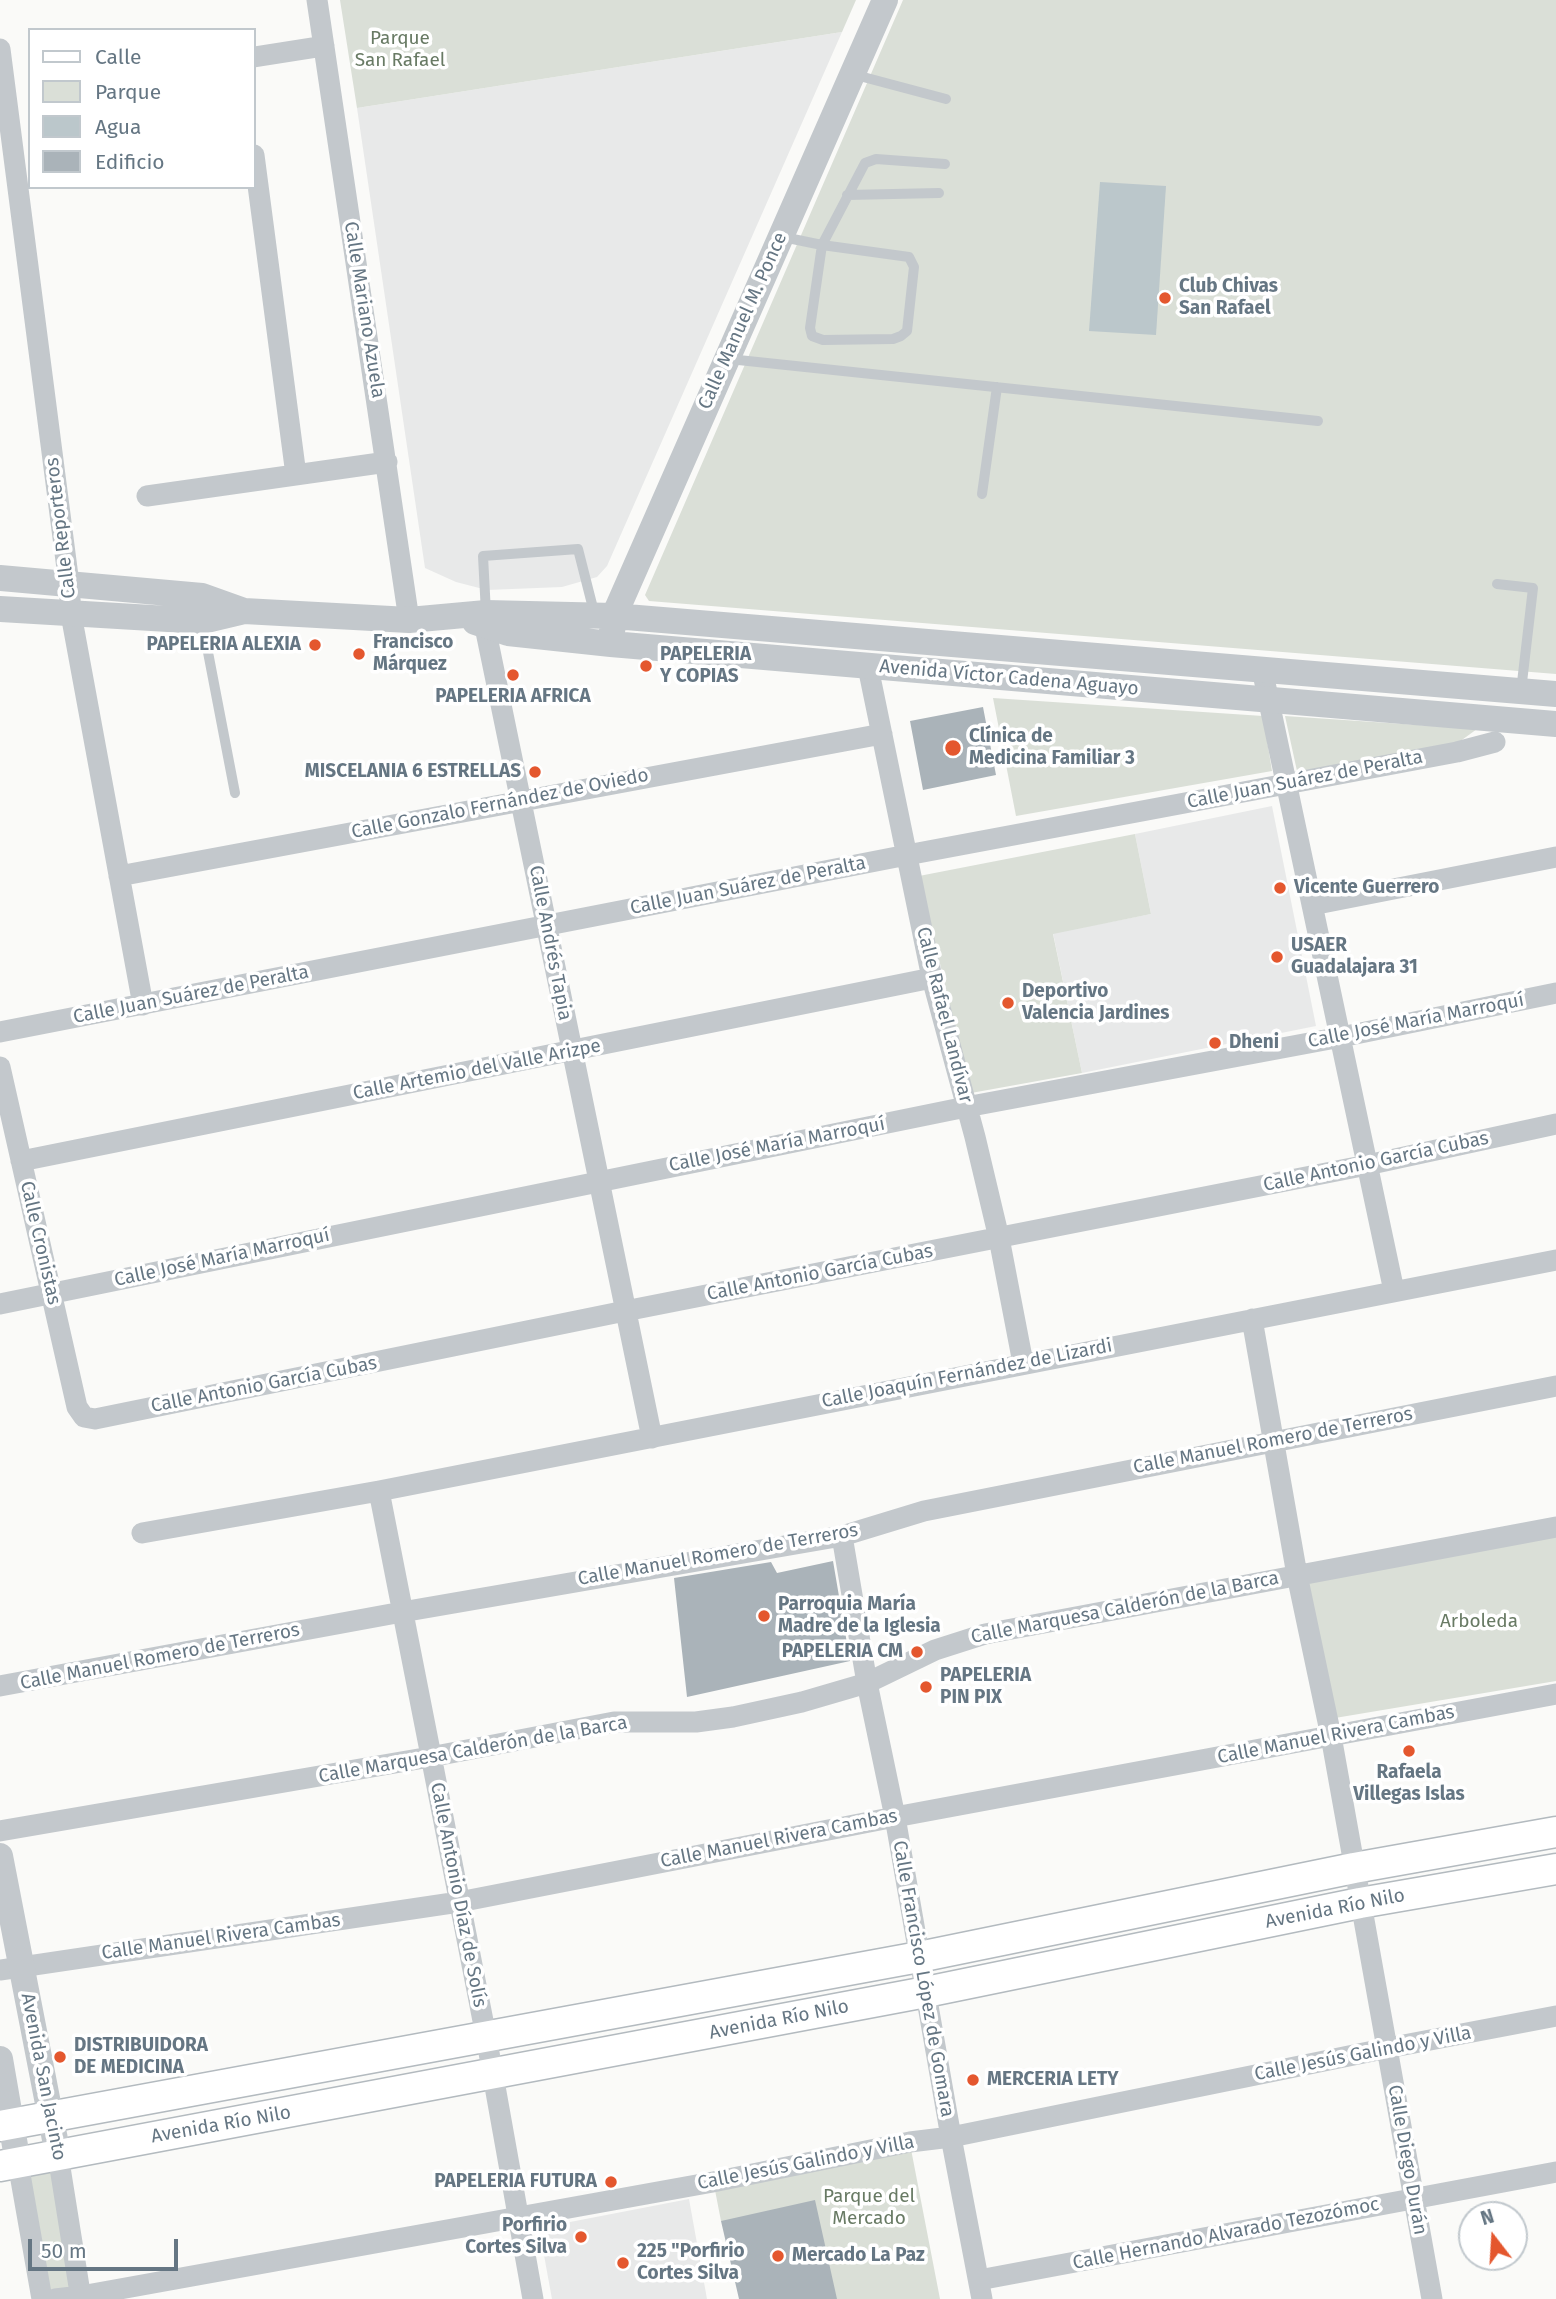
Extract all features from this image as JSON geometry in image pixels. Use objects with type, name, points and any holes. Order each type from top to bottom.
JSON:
[{"type":"main road","name":"Avenida Río Nilo","points":[[6,2125],[919,1957],[1354,1868],[1556,1832]]},
{"type":"main road","name":"Avenida Río Nilo","points":[[9,2164],[926,1992],[1360,1903],[1556,1868]]},
{"type":"street","name":"Calle Mariano Azuela","points":[[317,0],[409,620]]},
{"type":"street","name":"Calle Manuel M. Ponce","points":[[611,644],[605,616],[727,358],[885,0]]},
{"type":"street","points":[[256,57],[324,46]]},
{"type":"street","name":"Calle Reporteros","points":[[0,49],[71,614],[143,1005]]},
{"type":"street","points":[[256,170],[296,475]]},
{"type":"street","points":[[147,496],[387,462]]},
{"type":"street","name":"Avenida Víctor Cadena Aguayo","points":[[0,578],[202,596],[244,611]]},
{"type":"street","name":"Avenida Víctor Cadena Aguayo","points":[[0,609],[202,621],[244,611],[409,620],[605,616],[1556,694]]},
{"type":"street","name":"Avenida Víctor Cadena Aguayo","points":[[478,619],[508,633],[611,644],[1556,724]]},
{"type":"street","name":"Calle Andrés Tapia","points":[[478,619],[521,800],[652,1437]]},
{"type":"street","name":"Calle Rafael Landívar","points":[[868,667],[932,978],[999,1238],[1023,1363]]},
{"type":"street","points":[[1262,669],[1394,1291]]},
{"type":"street","name":"Calle Gonzalo Fernández de Oviedo","points":[[119,876],[882,733]]},
{"type":"street","name":"Calle Juan Suárez de Peralta","points":[[0,1031],[907,855],[1457,752],[1495,742]]},
{"type":"street","points":[[1312,905],[1556,857]]},
{"type":"street","name":"Calle Artemio del Valle Arizpe","points":[[21,1161],[932,978]]},
{"type":"street","name":"Calle José María Marroquí","points":[[0,1304],[966,1107],[1340,1037],[1556,993]]},
{"type":"street","name":"Calle Cronistas","points":[[0,1067],[77,1406],[84,1417]]},
{"type":"street","name":"Calle Antonio García Cubas","points":[[84,1417],[95,1419],[625,1311],[1367,1165],[1556,1124]]},
{"type":"street","name":"Calle Joaquín Fernández de Lizardi","points":[[142,1533],[379,1491],[1556,1260]]},
{"type":"street","name":"Calle Diego Durán","points":[[1252,1319],[1272,1441],[1331,1736],[1432,2299]]},
{"type":"street","name":"Calle Manuel Romero de Terreros","points":[[0,1686],[402,1612],[842,1536],[924,1511],[1556,1386]]},
{"type":"street","name":"Calle Antonio Díaz de Solís","points":[[379,1491],[486,2036],[533,2299]]},
{"type":"street","name":"Calle Marquesa Calderón de la Barca","points":[[0,1831],[430,1757],[614,1722],[696,1722],[733,1717],[802,1702],[867,1683],[934,1650],[985,1634],[1556,1527]]},
{"type":"street","name":"Calle Francisco López de Gomara","points":[[842,1536],[981,2290]]},
{"type":"street","name":"Calle Manuel Rivera Cambas","points":[[11,1968],[458,1902],[895,1817],[1556,1694]]},
{"type":"street","name":"Avenida San Jacinto","points":[[0,1856],[11,1968],[51,2116],[81,2298]]},
{"type":"street","name":"Calle Jesús Galindo y Villa","points":[[55,2299],[81,2298],[713,2182],[1556,2016]]},
{"type":"street","name":"Avenida San Jacinto","points":[[0,2059],[9,2164],[42,2299]]},
{"type":"street","name":"Calle Hernando Alvarado Tezozómoc","points":[[981,2290],[1414,2198],[1556,2172]]},
{"type":"lane","points":[[852,74],[946,99]]},
{"type":"lane","points":[[780,236],[822,245],[906,255],[912,260],[914,267],[907,331],[893,339],[823,340],[812,336],[810,328],[822,245],[865,163],[871,160],[945,164]]},
{"type":"lane","points":[[847,195],[939,193]]},
{"type":"lane","points":[[727,358],[1318,422]]},
{"type":"lane","points":[[982,494],[997,387]]},
{"type":"lane","points":[[478,619],[483,556],[578,549],[605,616]]},
{"type":"lane","points":[[1497,584],[1532,588],[1521,691]]},
{"type":"lane","points":[[202,621],[235,793]]},
{"type":"shaded area","points":[[842,32],[607,566],[597,577],[562,587],[487,590],[456,582],[425,568],[357,108]]},
{"type":"shaded area","points":[[1272,806],[1316,1026],[1082,1073],[1053,933],[1151,914],[1135,834]]},
{"type":"shaded area","name":"225 \"Porfirio Cortes Silva","points":[[689,2199],[707,2299],[552,2299],[539,2228]]},
{"type":"green space","name":"Parque San Rafael","points":[[340,0],[856,0],[842,32],[357,108]]},
{"type":"green space","name":"Club Chivas San Rafael","points":[[903,0],[1556,0],[1556,674],[649,601],[645,595]]},
{"type":"green space","points":[[993,698],[1263,716],[1272,771],[1016,816]]},
{"type":"green space","points":[[1285,716],[1477,729],[1455,745],[1417,757],[1297,771]]},
{"type":"green space","name":"Deportivo Valencia Jardines","points":[[1135,834],[1151,914],[1053,934],[1082,1073],[971,1093],[919,876]]},
{"type":"green space","name":"Arboleda","points":[[1556,1535],[1556,1681],[1335,1718],[1305,1580]]},
{"type":"green space","name":"Parque del Mercado","points":[[910,2144],[940,2299],[837,2299],[721,2221],[714,2185]]},
{"type":"green space","points":[[56,2157],[77,2288],[42,2294],[21,2164]]},
{"type":"water","points":[[1100,182],[1166,186],[1156,335],[1089,331]]},
{"type":"building","name":"Clínica de Medicina Familiar 3","points":[[983,707],[996,775],[923,790],[910,721]]},
{"type":"building","name":"Parroquia María Madre de la Iglesia","points":[[833,1561],[850,1661],[687,1697],[674,1578],[771,1562],[777,1573]]},
{"type":"building","name":"Mercado La Paz","points":[[815,2200],[837,2299],[739,2299],[721,2221]]},
{"type":"place","name":"Club Chivas San Rafael","points":[[1165,298]]},
{"type":"place","name":"PAPELERIA ALEXIA","points":[[315,645]]},
{"type":"place","name":"Francisco Márquez","points":[[359,654]]},
{"type":"place","name":"PAPELERIA Y COPIAS","points":[[646,666]]},
{"type":"place","name":"PAPELERIA AFRICA","points":[[513,675]]},
{"type":"place","name":"Clínica de Medicina Familiar 3","points":[[953,748]]},
{"type":"place","name":"MISCELANIA 6 ESTRELLAS","points":[[535,772]]},
{"type":"place","name":"Vicente Guerrero","points":[[1280,888]]},
{"type":"place","name":"USAER Guadalajara 31","points":[[1277,957]]},
{"type":"place","name":"Deportivo Valencia Jardines","points":[[1008,1003]]},
{"type":"place","name":"Dheni","points":[[1215,1043]]},
{"type":"place","name":"Parroquia María Madre de la Iglesia","points":[[764,1616]]},
{"type":"place","name":"PAPELERIA CM","points":[[917,1652]]},
{"type":"place","name":"PAPELERIA PIN PIX","points":[[926,1687]]},
{"type":"place","name":"Rafaela Villegas Islas","points":[[1409,1751]]},
{"type":"place","name":"DISTRIBUIDORA DE MEDICINA","points":[[60,2057]]},
{"type":"place","name":"MERCERIA LETY","points":[[973,2080]]},
{"type":"place","name":"PAPELERIA FUTURA","points":[[611,2182]]},
{"type":"place","name":"Porfirio Cortes Silva","points":[[581,2237]]},
{"type":"place","name":"Mercado La Paz","points":[[778,2256]]},
{"type":"place","name":"225 \"Porfirio Cortes Silva","points":[[623,2263]]}]
